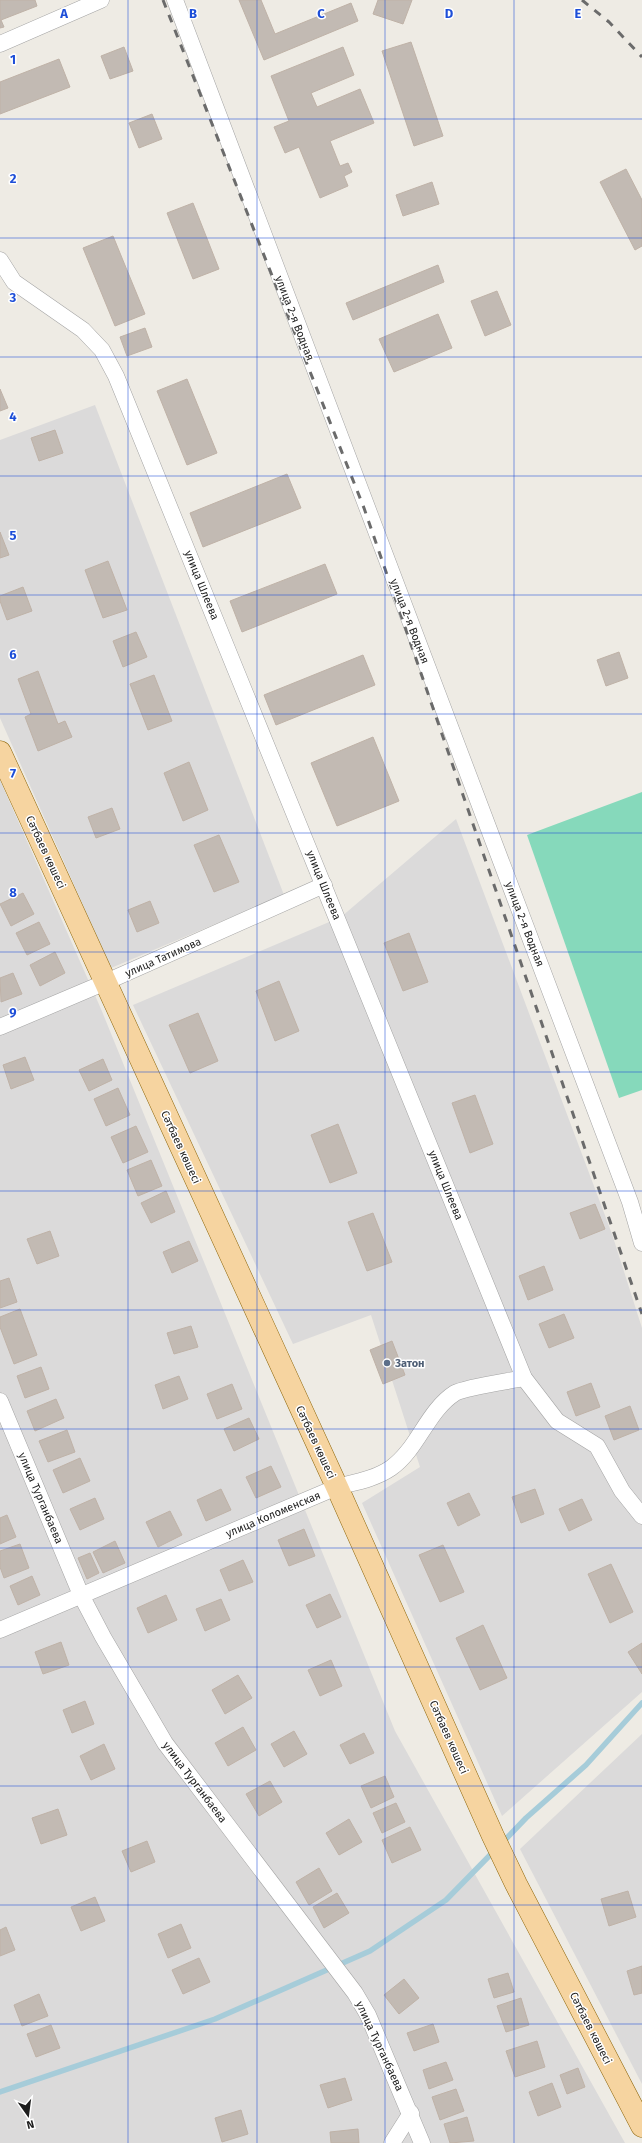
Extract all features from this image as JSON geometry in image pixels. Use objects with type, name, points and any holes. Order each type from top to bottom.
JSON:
[{"type":"main road","name":"Сәтбаев көшесі","points":[[0,752],[337,1487],[516,1884],[642,2126]]},
{"type":"street","points":[[0,44],[101,0]]},
{"type":"street","name":"улица 2-я Водная","points":[[174,0],[630,1202],[642,1243]]},
{"type":"street","name":"улица Шлеева","points":[[0,260],[14,282],[83,330],[102,350],[116,376],[524,1378],[557,1421],[597,1446],[622,1491],[642,1516]]},
{"type":"street","name":"улица Татимова","points":[[0,1027],[106,982],[324,885]]},
{"type":"street","name":"улица Коломенская","points":[[0,1630],[337,1487],[373,1477],[392,1467],[401,1459],[437,1410],[456,1392],[524,1378]]},
{"type":"street","name":"улица Турганбаева","points":[[0,1401],[82,1595],[103,1637],[164,1743],[355,1993],[368,2015],[411,2113],[422,2143]]},
{"type":"street","points":[[392,2143],[411,2113]]},
{"type":"shaded area","points":[[95,405],[284,895],[111,968],[0,718],[0,440]]},
{"type":"shaded area","points":[[0,780],[101,1009],[395,1731],[625,2143],[0,2143]]},
{"type":"shaded area","points":[[456,819],[612,1234],[642,1328],[642,1692],[502,1816],[362,1503],[420,1467],[371,1315],[293,1344],[133,1005],[341,917]]},
{"type":"shaded area","points":[[642,1734],[642,2084],[520,1849]]},
{"type":"green space","points":[[642,792],[642,1090],[619,1098],[527,835]]},
{"type":"building","points":[[0,0],[35,0],[37,6],[1,20],[4,27],[0,28]]},
{"type":"building","points":[[239,0],[261,0],[275,34],[351,3],[358,21],[264,60]]},
{"type":"building","points":[[378,0],[412,0],[403,24],[373,14]]},
{"type":"building","points":[[411,42],[443,136],[414,146],[382,51]]},
{"type":"building","points":[[124,47],[133,71],[110,79],[101,56]]},
{"type":"building","points":[[343,47],[354,75],[311,93],[317,107],[360,89],[374,123],[330,141],[340,166],[348,163],[352,172],[344,176],[348,186],[320,198],[299,147],[285,153],[274,127],[289,121],[271,76]]},
{"type":"building","points":[[59,59],[70,87],[0,114],[0,82]]},
{"type":"building","points":[[152,114],[162,139],[139,148],[129,123]]},
{"type":"building","points":[[626,169],[642,200],[642,246],[635,250],[600,182]]},
{"type":"building","points":[[432,182],[439,204],[403,216],[396,195]]},
{"type":"building","points":[[193,203],[219,269],[193,279],[167,213]]},
{"type":"building","points":[[113,236],[145,314],[115,326],[83,248]]},
{"type":"building","points":[[438,265],[444,282],[353,320],[346,303]]},
{"type":"building","points":[[497,291],[511,325],[485,336],[471,301]]},
{"type":"building","points":[[438,314],[452,348],[394,372],[379,339]]},
{"type":"building","points":[[145,328],[152,347],[127,356],[120,337]]},
{"type":"building","points":[[187,379],[217,453],[187,465],[157,391]]},
{"type":"building","points":[[0,389],[8,408],[0,411]]},
{"type":"building","points":[[55,430],[63,453],[39,461],[31,438]]},
{"type":"building","points":[[287,474],[301,508],[203,547],[190,513]]},
{"type":"building","points":[[0,532],[9,555],[0,558]]},
{"type":"building","points":[[108,561],[127,610],[103,618],[85,570]]},
{"type":"building","points":[[325,564],[337,594],[242,632],[230,601]]},
{"type":"building","points":[[23,587],[32,611],[7,620],[0,601],[0,596]]},
{"type":"building","points":[[136,632],[147,657],[123,667],[113,641]]},
{"type":"building","points":[[619,652],[628,678],[606,686],[597,660]]},
{"type":"building","points":[[363,655],[375,685],[276,725],[264,695]]},
{"type":"building","points":[[38,671],[58,724],[65,721],[72,737],[38,751],[25,717],[31,714],[18,679]]},
{"type":"building","points":[[154,675],[172,721],[148,730],[130,684]]},
{"type":"building","points":[[373,737],[399,801],[337,826],[311,763]]},
{"type":"building","points":[[189,762],[208,810],[183,821],[164,773]]},
{"type":"building","points":[[112,808],[120,829],[96,838],[88,817]]},
{"type":"building","points":[[219,835],[239,882],[214,892],[194,845]]},
{"type":"building","points":[[23,893],[34,914],[11,926],[0,904]]},
{"type":"building","points":[[150,901],[159,923],[137,932],[128,910]]},
{"type":"building","points":[[39,922],[50,944],[27,955],[16,933]]},
{"type":"building","points":[[409,933],[428,982],[403,991],[384,943]]},
{"type":"building","points":[[55,952],[65,973],[40,986],[30,965]]},
{"type":"building","points":[[13,973],[22,994],[1,1002],[0,978]]},
{"type":"building","points":[[279,981],[299,1031],[275,1041],[256,991]]},
{"type":"building","points":[[198,1013],[218,1061],[190,1073],[169,1025]]},
{"type":"building","points":[[25,1057],[34,1080],[11,1089],[3,1065]]},
{"type":"building","points":[[103,1059],[112,1080],[89,1091],[79,1070]]},
{"type":"building","points":[[118,1088],[130,1115],[106,1126],[94,1099]]},
{"type":"building","points":[[475,1095],[493,1144],[470,1153],[452,1103]]},
{"type":"building","points":[[338,1124],[357,1173],[330,1183],[311,1135]]},
{"type":"building","points":[[136,1126],[148,1152],[123,1163],[111,1137]]},
{"type":"building","points":[[151,1160],[162,1186],[138,1196],[127,1170]]},
{"type":"building","points":[[166,1191],[175,1212],[151,1223],[141,1203]]},
{"type":"building","points":[[595,1204],[605,1229],[580,1239],[570,1213]]},
{"type":"building","points":[[373,1213],[392,1262],[367,1271],[348,1222]]},
{"type":"building","points":[[50,1231],[59,1256],[37,1264],[27,1239]]},
{"type":"building","points":[[189,1241],[198,1261],[172,1273],[163,1252]]},
{"type":"building","points":[[544,1266],[553,1290],[528,1300],[519,1276]]},
{"type":"building","points":[[9,1278],[17,1302],[0,1308],[0,1281]]},
{"type":"building","points":[[20,1309],[37,1355],[14,1364],[0,1327],[0,1317]]},
{"type":"building","points":[[564,1314],[574,1338],[549,1348],[539,1324]]},
{"type":"building","points":[[191,1326],[198,1347],[174,1354],[167,1333]]},
{"type":"building","name":"Затон","points":[[392,1341],[405,1375],[383,1384],[370,1350]]},
{"type":"building","points":[[41,1367],[49,1389],[25,1398],[17,1376]]},
{"type":"building","points":[[179,1376],[188,1399],[163,1409],[155,1385]]},
{"type":"building","points":[[591,1383],[600,1407],[576,1416],[567,1392]]},
{"type":"building","points":[[232,1384],[242,1409],[217,1419],[207,1394]]},
{"type":"building","points":[[56,1399],[64,1418],[35,1431],[27,1411]]},
{"type":"building","points":[[630,1406],[639,1430],[614,1440],[605,1416]]},
{"type":"building","points":[[249,1418],[259,1439],[234,1451],[224,1429]]},
{"type":"building","points":[[67,1430],[75,1452],[48,1462],[39,1441]]},
{"type":"building","points":[[80,1458],[90,1481],[63,1493],[53,1470]]},
{"type":"building","points":[[271,1466],[281,1487],[256,1498],[246,1477]]},
{"type":"building","points":[[221,1489],[231,1510],[206,1521],[197,1500]]},
{"type":"building","points":[[535,1489],[544,1514],[521,1523],[512,1497]]},
{"type":"building","points":[[469,1493],[480,1515],[458,1526],[447,1503]]},
{"type":"building","points":[[95,1498],[104,1519],[80,1530],[70,1509]]},
{"type":"building","points":[[582,1499],[592,1520],[569,1531],[559,1509]]},
{"type":"building","points":[[170,1511],[182,1535],[158,1547],[146,1522]]},
{"type":"building","points":[[7,1515],[16,1537],[0,1544],[0,1518]]},
{"type":"building","points":[[304,1529],[315,1556],[289,1566],[278,1540]]},
{"type":"building","points":[[115,1541],[125,1563],[103,1573],[93,1552]]},
{"type":"building","points":[[20,1544],[29,1568],[4,1578],[0,1567],[0,1551]]},
{"type":"building","points":[[443,1545],[464,1592],[440,1602],[419,1555]]},
{"type":"building","points":[[90,1553],[99,1573],[87,1579],[78,1558]]},
{"type":"building","points":[[243,1560],[253,1582],[229,1591],[220,1570]]},
{"type":"building","points":[[611,1564],[633,1612],[610,1623],[588,1574]]},
{"type":"building","points":[[32,1576],[40,1595],[18,1605],[10,1586]]},
{"type":"building","points":[[330,1594],[341,1617],[317,1628],[306,1605]]},
{"type":"building","points":[[166,1595],[177,1620],[148,1633],[137,1608]]},
{"type":"building","points":[[221,1599],[230,1620],[205,1631],[196,1609]]},
{"type":"building","points":[[483,1625],[507,1678],[480,1690],[456,1638]]},
{"type":"building","points":[[61,1642],[69,1665],[43,1674],[35,1652]]},
{"type":"building","points":[[642,1643],[642,1674],[628,1652]]},
{"type":"building","points":[[331,1660],[342,1686],[320,1696],[308,1670]]},
{"type":"building","points":[[238,1675],[252,1698],[225,1714],[212,1690]]},
{"type":"building","points":[[85,1701],[94,1724],[72,1733],[63,1710]]},
{"type":"building","points":[[243,1727],[256,1750],[228,1766],[215,1743]]},
{"type":"building","points":[[294,1731],[307,1754],[284,1767],[271,1744]]},
{"type":"building","points":[[364,1733],[374,1753],[350,1764],[340,1745]]},
{"type":"building","points":[[104,1744],[115,1769],[91,1780],[80,1756]]},
{"type":"building","points":[[385,1776],[394,1797],[371,1808],[361,1786]]},
{"type":"building","points":[[270,1781],[282,1802],[259,1816],[246,1794]]},
{"type":"building","points":[[396,1803],[405,1822],[382,1833],[373,1813]]},
{"type":"building","points":[[58,1809],[67,1835],[41,1844],[32,1818]]},
{"type":"building","points":[[349,1819],[362,1842],[339,1855],[326,1833]]},
{"type":"building","points":[[410,1827],[421,1850],[392,1863],[382,1840]]},
{"type":"building","points":[[147,1841],[155,1862],[131,1872],[122,1851]]},
{"type":"building","points":[[319,1868],[332,1891],[309,1905],[296,1882]]},
{"type":"building","points":[[628,1891],[636,1917],[609,1926],[601,1899]]},
{"type":"building","points":[[337,1893],[349,1913],[324,1928],[313,1907]]},
{"type":"building","points":[[95,1897],[105,1921],[81,1931],[71,1907]]},
{"type":"building","points":[[181,1924],[191,1948],[168,1958],[158,1934]]},
{"type":"building","points":[[6,1927],[15,1950],[0,1956],[0,1930]]},
{"type":"building","points":[[199,1958],[210,1982],[183,1994],[172,1970]]},
{"type":"building","points":[[642,1966],[642,1993],[634,1995],[627,1971]]},
{"type":"building","points":[[508,1973],[514,1992],[494,1998],[488,1979]]},
{"type":"building","points":[[404,1979],[419,1998],[399,2014],[384,1995]]},
{"type":"building","points":[[39,1994],[48,2016],[22,2026],[14,2005]]},
{"type":"building","points":[[521,1998],[529,2025],[506,2032],[497,2006]]},
{"type":"building","points":[[433,2024],[439,2042],[414,2051],[407,2033]]},
{"type":"building","points":[[51,2025],[60,2048],[36,2057],[27,2034]]},
{"type":"building","points":[[537,2041],[545,2067],[515,2077],[506,2051]]},
{"type":"building","points":[[446,2062],[453,2080],[429,2089],[423,2070]]},
{"type":"building","points":[[578,2068],[585,2087],[567,2094],[560,2075]]},
{"type":"building","points":[[345,2078],[352,2100],[328,2108],[320,2085]]},
{"type":"building","points":[[552,2083],[561,2107],[538,2116],[529,2092]]},
{"type":"building","points":[[456,2089],[464,2111],[440,2120],[432,2097]]},
{"type":"building","points":[[241,2110],[248,2134],[222,2142],[215,2118]]},
{"type":"building","points":[[467,2117],[474,2141],[450,2143],[444,2124]]},
{"type":"building","points":[[358,2129],[359,2143],[331,2143],[330,2132]]},
{"type":"waterway","points":[[502,1843],[526,1818],[586,1765],[642,1703]]},
{"type":"waterway","points":[[0,2092],[215,2019],[370,1951],[446,1900],[495,1850]]},
{"type":"railway","points":[[163,0],[364,508],[642,1314]]},
{"type":"railway","points":[[582,0],[609,22],[642,57]]},
{"type":"place","name":"Затон","points":[[387,1363]]}]
